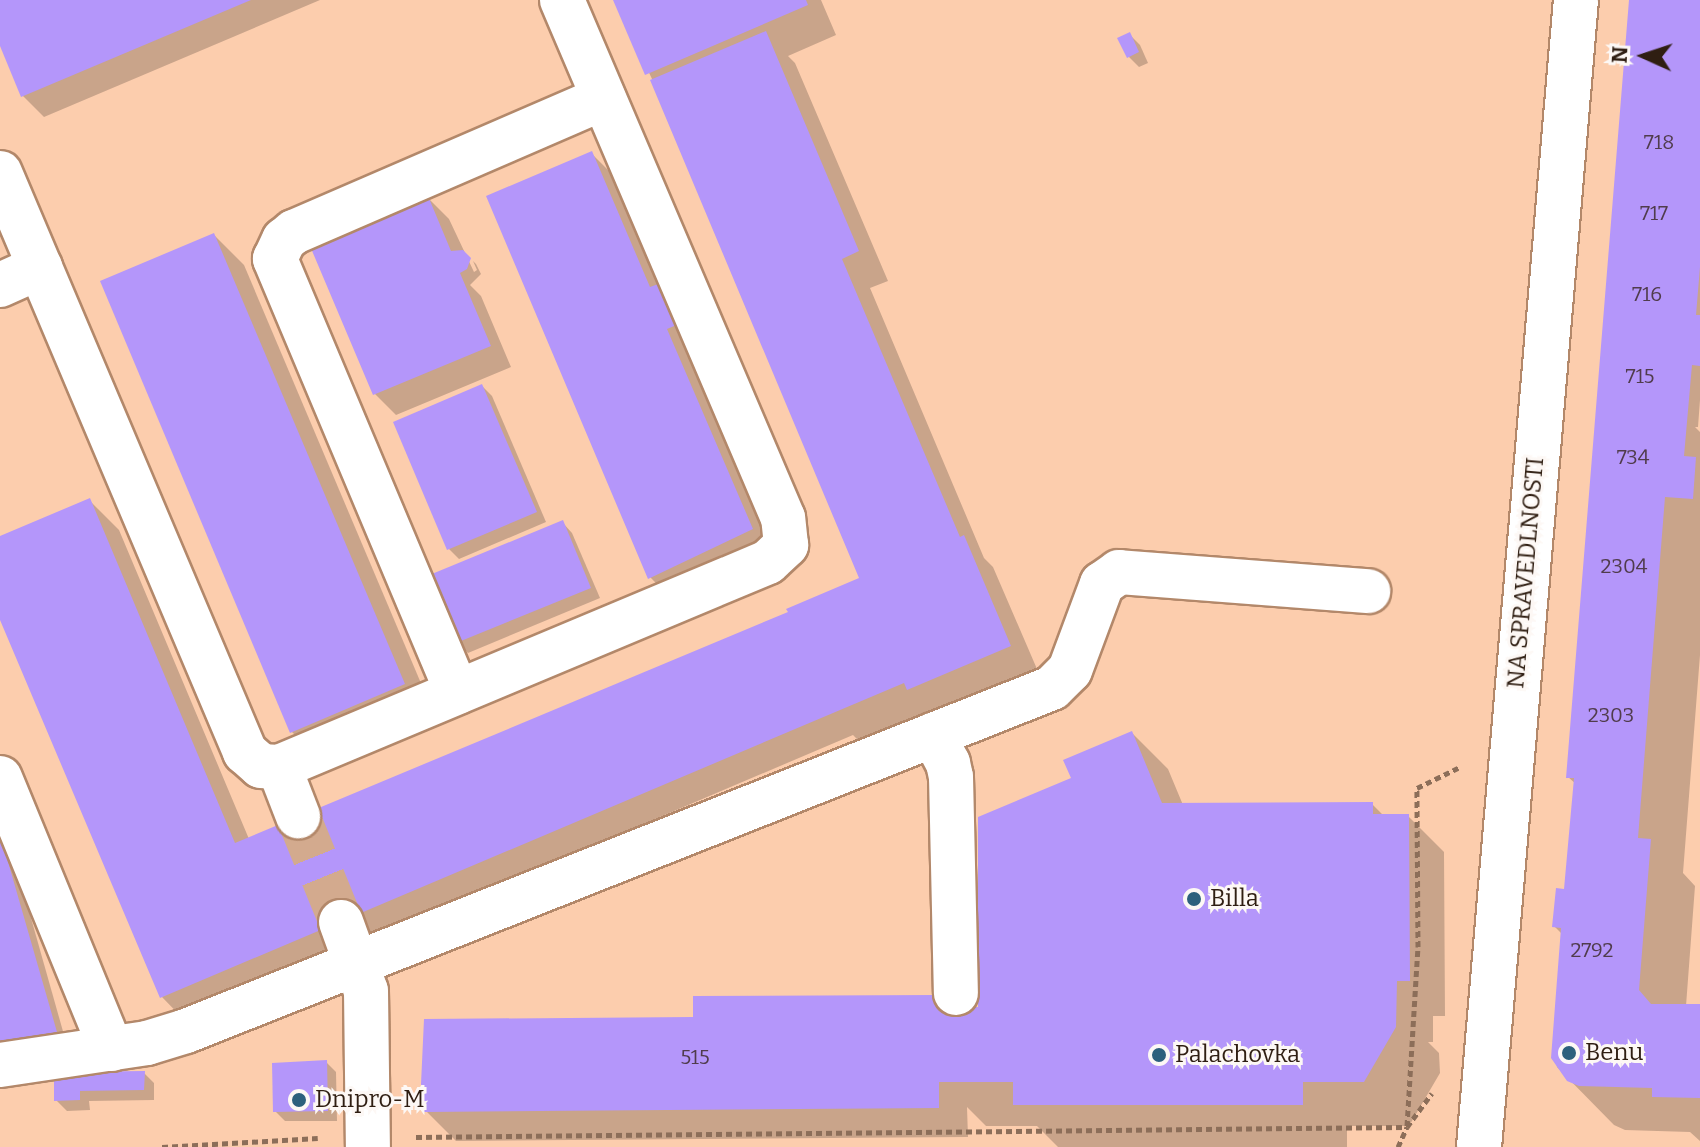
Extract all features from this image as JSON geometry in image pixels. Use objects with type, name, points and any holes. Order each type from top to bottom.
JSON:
[{"type":"street","points":[[0,173],[245,752],[261,766],[279,767],[768,562],[786,545],[783,518],[562,0]]},
{"type":"street","name":"NA SPRAVEDLNOSTI","points":[[1479,1147],[1576,0]]},
{"type":"street","points":[[457,692],[278,273],[275,259],[284,240],[294,232],[603,98]]},
{"type":"street","points":[[0,285],[40,267]]},
{"type":"street","points":[[0,1065],[111,1049],[186,1031],[358,965],[1062,681],[1075,659],[1102,584],[1119,572],[1368,591]]},
{"type":"street","points":[[933,735],[948,763],[951,777],[956,993]]},
{"type":"street","points":[[279,767],[298,816]]},
{"type":"street","points":[[0,778],[111,1049]]},
{"type":"street","points":[[341,922],[358,965],[368,1008],[368,1142]]},
{"type":"path","points":[[1398,1147],[1407,1127],[1418,947],[1417,788],[1458,768]]},
{"type":"path","points":[[162,1147],[250,1139],[368,1142],[1407,1127]]},
{"type":"building","points":[[0,0],[251,0],[21,97],[0,46]]},
{"type":"building","points":[[613,0],[806,0],[808,5],[645,75]]},
{"type":"building","points":[[1629,0],[1700,0],[1700,267],[1696,315],[1700,315],[1700,366],[1692,365],[1684,456],[1696,457],[1693,499],[1665,497],[1638,838],[1651,839],[1639,990],[1651,1004],[1700,1004],[1700,1098],[1652,1097],[1652,1088],[1579,1086],[1567,1081],[1551,1058],[1561,928],[1552,927],[1556,888],[1564,889],[1574,778],[1566,778]]},
{"type":"building","points":[[766,31],[859,251],[842,259],[960,537],[964,535],[1011,646],[907,690],[904,683],[160,998],[0,620],[0,536],[90,498],[235,843],[788,612],[786,609],[859,578],[650,80]]},
{"type":"building","points":[[1130,32],[1139,52],[1127,58],[1117,38]]},
{"type":"building","points":[[592,151],[650,287],[661,283],[679,324],[667,329],[753,529],[648,579],[486,196]]},
{"type":"building","points":[[428,196],[451,251],[463,250],[471,258],[467,269],[460,273],[491,346],[373,395],[310,246]]},
{"type":"building","points":[[214,233],[405,684],[290,733],[100,281]]},
{"type":"building","points":[[482,384],[537,512],[447,550],[393,422]]},
{"type":"building","points":[[563,520],[591,588],[456,643],[427,576]]},
{"type":"building","points":[[1132,731],[1162,803],[1373,802],[1373,814],[1409,814],[1410,981],[1397,981],[1396,1027],[1364,1082],[1303,1082],[1303,1105],[1013,1105],[1013,1082],[939,1082],[939,1108],[424,1112],[421,1084],[424,1019],[693,1017],[693,996],[938,995],[939,1008],[978,1007],[978,817],[1071,778],[1063,760]]},
{"type":"building","points":[[0,834],[57,1032],[0,1048]]},
{"type":"building","points":[[327,1060],[328,1111],[273,1112],[272,1063]]},
{"type":"building","points":[[145,1071],[144,1090],[80,1091],[80,1100],[54,1101],[54,1072]]},
{"type":"tunnel","points":[[298,816],[341,922]]},
{"type":"place","name":"Billa","points":[[1194,899]]},
{"type":"place","name":"Benu","points":[[1569,1053]]},
{"type":"place","name":"Palachovka","points":[[1159,1055]]},
{"type":"place","name":"Dnipro-M","points":[[299,1100]]}]
